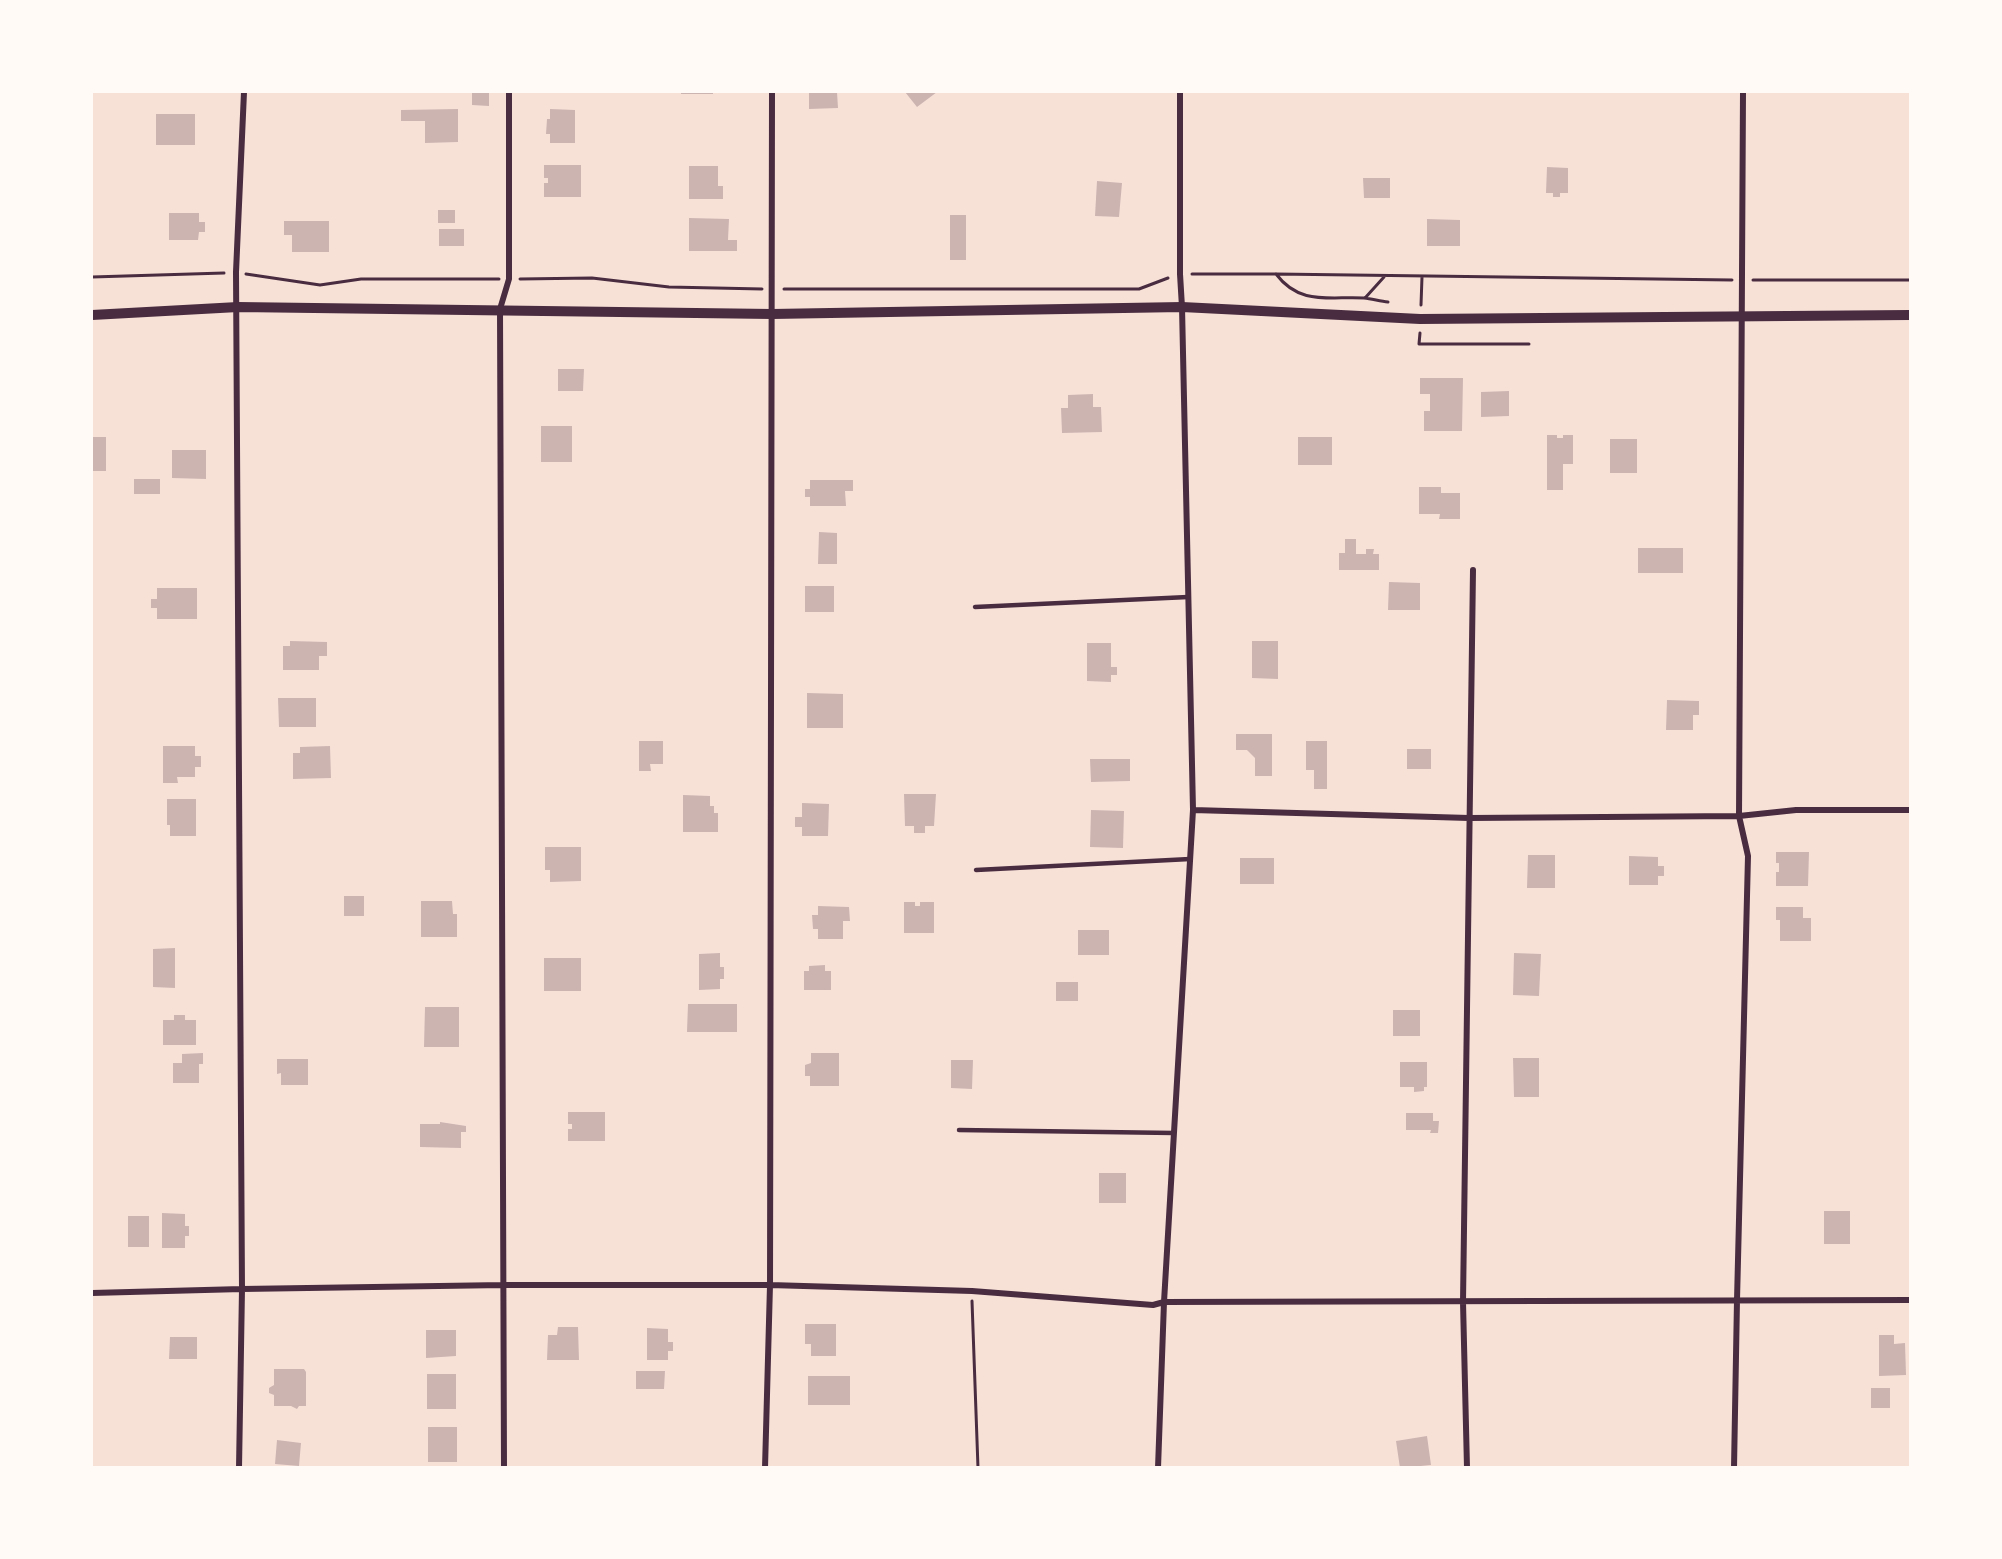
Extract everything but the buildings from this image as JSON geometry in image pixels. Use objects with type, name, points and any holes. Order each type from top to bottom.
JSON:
[{"type":"street","points":[[239,1467],[242,1289],[236,272],[244,92]]},
{"type":"street","points":[[504,1467],[500,309],[509,279],[509,92]]},
{"type":"street","points":[[765,1467],[770,1285],[772,92]]},
{"type":"street","points":[[1158,1467],[1164,1302],[1193,810],[1180,274],[1180,92]]},
{"type":"street","points":[[1734,1467],[1748,856],[1739,816],[1743,92]]},
{"type":"street","points":[[92,315],[238,307],[772,314],[1182,307],[1420,320],[1911,315]]},
{"type":"street","points":[[1467,1467],[1463,1302],[1473,570]]},
{"type":"street","points":[[1193,810],[1469,818],[1739,816],[1796,810],[1911,810]]},
{"type":"street","points":[[92,1293],[504,1285],[770,1285],[972,1291],[1154,1305],[1164,1302],[1911,1300]]},
{"type":"lane","points":[[975,607],[1188,597]]},
{"type":"lane","points":[[976,870],[1190,859]]},
{"type":"lane","points":[[959,1130],[1174,1133]]},
{"type":"path","points":[[92,277],[236,272],[320,285],[361,279],[592,278],[669,287],[772,289],[1139,289],[1180,274],[1911,280]]},
{"type":"path","points":[[1276,274],[1285,286],[1316,298],[1365,298],[1398,304]]},
{"type":"path","points":[[1365,298],[1384,276]]},
{"type":"path","points":[[972,1291],[978,1467]]}]
